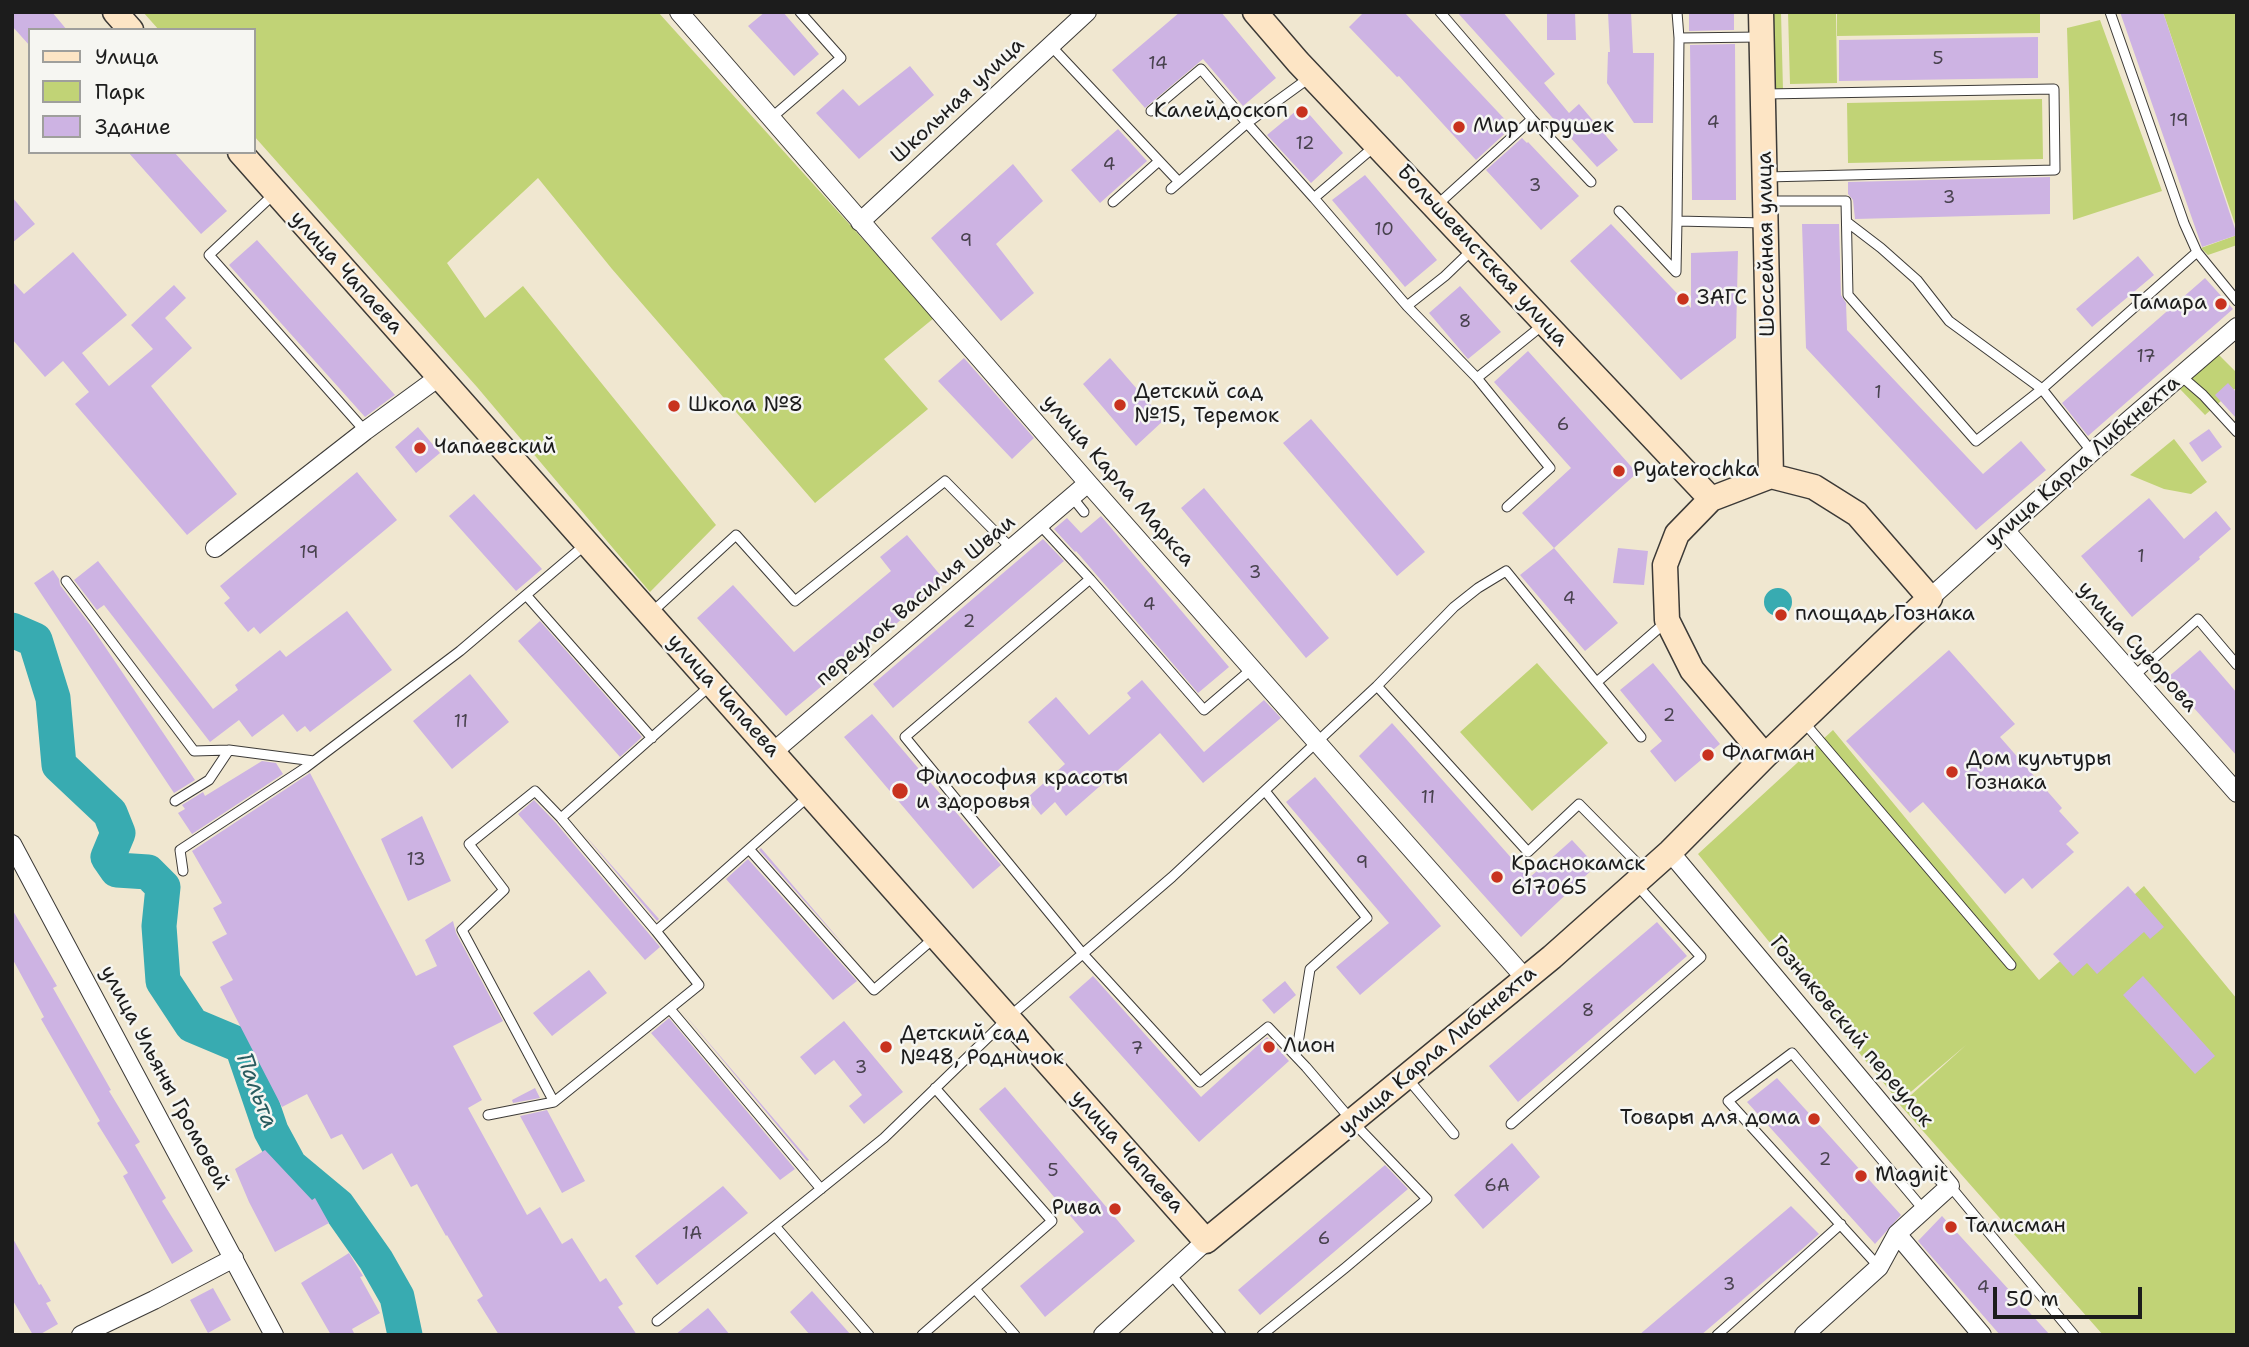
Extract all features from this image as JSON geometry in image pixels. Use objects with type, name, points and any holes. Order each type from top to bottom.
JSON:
[{"type":"street","points":[[115,12],[129,28]]},
{"type":"street","name":"Школьная улица","points":[[860,222],[1087,12]]},
{"type":"street","name":"Большевистская улица","points":[[1255,12],[1312,76],[1711,499]]},
{"type":"street","name":"Шоссейная улица","points":[[1761,12],[1771,476]]},
{"type":"street","name":"улица Карла Маркса","points":[[685,14],[860,222],[1525,978]]},
{"type":"street","name":"улица Чапаева","points":[[242,154],[1206,1241]]},
{"type":"street","name":"улица Карла Либкнехта","points":[[1103,1335],[1206,1241],[1407,1078],[1671,852],[1802,719],[1930,598],[2092,452],[2181,376],[2222,345],[2237,327]]},
{"type":"street","points":[[215,548],[439,377]]},
{"type":"street","points":[[1765,756],[1692,670],[1667,620],[1665,565],[1677,534],[1711,499],[1771,476],[1814,487],[1857,514],[1930,598]]},
{"type":"street","name":"переулок Василия Шваи","points":[[773,752],[1088,483]]},
{"type":"street","name":"улица Суворова","points":[[2005,530],[2237,793]]},
{"type":"street","name":"улица Ульяны Громовой","points":[[12,844],[274,1335]]},
{"type":"street","name":"Гознаковский переулок","points":[[1671,852],[1950,1186]]},
{"type":"street","points":[[1804,1335],[1879,1267],[1897,1234],[1950,1186]]},
{"type":"street","points":[[1897,1234],[1982,1335]]},
{"type":"street","points":[[81,1335],[234,1258]]},
{"type":"lane","points":[[771,119],[841,58],[800,12]]},
{"type":"lane","points":[[1440,12],[1591,182]]},
{"type":"lane","points":[[1619,211],[1676,272],[1677,12]]},
{"type":"lane","points":[[2110,12],[2183,223],[2197,252],[2237,301]]},
{"type":"lane","points":[[1679,38],[1762,37]]},
{"type":"lane","points":[[1051,46],[1180,182]]},
{"type":"lane","points":[[1151,111],[1200,69],[1407,306],[1477,378],[1550,468],[1507,508]]},
{"type":"lane","points":[[1171,189],[1247,123],[1312,76]]},
{"type":"lane","points":[[1677,221],[1766,200],[2055,170],[2053,89],[1764,94]]},
{"type":"lane","points":[[1435,207],[1532,118]]},
{"type":"lane","points":[[1314,198],[1377,145]]},
{"type":"lane","points":[[1113,202],[1159,161]]},
{"type":"lane","points":[[276,193],[209,255],[365,431]]},
{"type":"lane","points":[[1766,200],[1846,201],[1848,295],[1976,441],[2042,389],[2197,252]]},
{"type":"lane","points":[[1847,222],[1917,280],[1949,321],[2042,389],[2092,452]]},
{"type":"lane","points":[[1407,306],[1445,276],[1474,248]]},
{"type":"lane","points":[[1477,378],[1545,323]]},
{"type":"lane","points":[[2181,376],[2203,395],[2237,432]]},
{"type":"lane","points":[[650,614],[736,535],[795,601],[945,481],[1012,549]]},
{"type":"lane","points":[[1072,497],[1084,512]]},
{"type":"lane","points":[[1040,525],[1204,710],[1253,668]]},
{"type":"lane","points":[[183,871],[180,850],[314,761],[460,651],[587,544]]},
{"type":"lane","points":[[657,1321],[884,1138],[1008,1018],[1318,742],[1454,607],[1506,571],[1641,737]]},
{"type":"lane","points":[[1090,579],[905,737],[1083,954],[1200,1082],[1268,1027],[1427,1199],[1262,1335]]},
{"type":"lane","points":[[66,580],[194,751],[229,750],[314,761]]},
{"type":"lane","points":[[526,596],[652,738]]},
{"type":"lane","points":[[2133,677],[2199,619],[2237,665]]},
{"type":"lane","points":[[1597,682],[1667,620]]},
{"type":"lane","points":[[561,818],[712,684]]},
{"type":"lane","points":[[1377,686],[1528,852],[1579,804],[1641,878],[1701,957],[1511,1124]]},
{"type":"lane","points":[[1802,719],[2011,965]]},
{"type":"lane","points":[[175,801],[209,780],[229,750]]},
{"type":"lane","points":[[1265,791],[1367,918],[1310,969],[1296,1056]]},
{"type":"lane","points":[[488,1115],[554,1102],[699,985],[561,818],[535,792],[469,844],[504,890],[462,930],[554,1102]]},
{"type":"lane","points":[[656,931],[811,795]]},
{"type":"lane","points":[[748,849],[874,990],[936,937]]},
{"type":"lane","points":[[670,1009],[821,1189]]},
{"type":"lane","points":[[1879,1267],[1728,1101],[1792,1053],[1923,1209]]},
{"type":"lane","points":[[1407,1078],[1454,1133]]},
{"type":"lane","points":[[922,1335],[1052,1222],[935,1088]]},
{"type":"lane","points":[[1950,1186],[2074,1335]]},
{"type":"lane","points":[[1717,1335],[1840,1224]]},
{"type":"lane","points":[[775,1226],[869,1335]]},
{"type":"lane","points":[[1170,1273],[1221,1335]]},
{"type":"lane","points":[[975,1289],[1015,1335]]},
{"type":"green space","points":[[143,12],[658,12],[934,318],[884,359],[928,409],[815,503],[612,269],[538,178],[447,263],[485,318],[523,286],[716,525],[650,592],[477,387],[256,138],[256,28],[157,28]]},
{"type":"green space","points":[[1768,12],[1781,12],[1783,90],[1770,90]]},
{"type":"green space","points":[[1788,12],[1836,12],[1837,83],[1790,84]]},
{"type":"green space","points":[[1837,12],[2040,12],[2040,33],[1837,36]]},
{"type":"green space","points":[[2163,12],[2237,12],[2237,230]]},
{"type":"green space","points":[[2100,20],[2162,191],[2073,220],[2067,28]]},
{"type":"green space","points":[[2042,99],[2043,159],[1848,163],[1847,103]]},
{"type":"green space","points":[[2237,235],[2237,245],[2208,255],[2201,248]]},
{"type":"green space","points":[[2218,354],[2237,373],[2237,387],[2205,415],[2179,388]]},
{"type":"green space","points":[[2174,439],[2207,482],[2191,494],[2164,489],[2130,475]]},
{"type":"green space","points":[[1537,663],[1608,743],[1532,811],[1460,732]]},
{"type":"green space","points":[[1833,730],[2039,980],[2144,886],[2237,999],[2237,1335],[2103,1335],[1900,1105],[1966,1045],[1899,1102],[1698,854]]},
{"type":"water","points":[[1778,588],[1788,592],[1792,602],[1788,612],[1778,616],[1768,612],[1764,602],[1768,592]]},
{"type":"building","points":[[12,12],[52,12],[65,28],[28,28],[28,44],[12,26]]},
{"type":"building","points":[[765,12],[783,12],[819,54],[794,76],[748,26]]},
{"type":"building","points":[[1180,12],[1221,12],[1276,78],[1243,106],[1203,59],[1145,108],[1112,70]]},
{"type":"building","points":[[1364,12],[1404,12],[1512,127],[1476,160],[1399,76],[1397,77],[1349,27]]},
{"type":"building","points":[[1457,12],[1503,12],[1555,74],[1544,83],[1569,113],[1579,104],[1618,150],[1597,167]]},
{"type":"building","points":[[1547,12],[1575,12],[1576,40],[1547,40]]},
{"type":"building","points":[[1608,12],[1631,12],[1633,53],[1654,53],[1653,123],[1634,123],[1607,83],[1610,52]]},
{"type":"building","points":[[1689,12],[1734,12],[1734,30],[1689,31]]},
{"type":"building","points":[[2120,12],[2163,12],[2237,235],[2202,247]]},
{"type":"building","points":[[2038,37],[2038,78],[1839,81],[1839,40]]},
{"type":"building","points":[[1735,44],[1736,200],[1692,200],[1690,45]]},
{"type":"building","points":[[910,66],[934,95],[859,159],[816,113],[843,89],[859,106]]},
{"type":"building","points":[[1302,106],[1343,153],[1311,183],[1267,135]]},
{"type":"building","points":[[1118,129],[1147,161],[1100,203],[1071,170]]},
{"type":"building","points":[[1522,138],[1579,196],[1541,230],[1486,170]]},
{"type":"building","points":[[130,154],[176,154],[227,211],[201,234]]},
{"type":"building","points":[[1013,164],[1043,201],[996,244],[1034,293],[1001,321],[931,238]]},
{"type":"building","points":[[1365,175],[1437,260],[1405,287],[1332,200]]},
{"type":"building","points":[[2050,177],[2050,214],[1855,219],[1853,200],[1848,194],[1848,182]]},
{"type":"building","points":[[12,197],[35,224],[12,243]]},
{"type":"building","points":[[1611,224],[1691,308],[1691,253],[1738,251],[1736,338],[1681,380],[1570,261]]},
{"type":"building","points":[[1802,224],[1839,224],[1841,295],[1846,303],[1847,330],[1983,474],[2021,441],[2046,470],[1976,530],[1806,348]]},
{"type":"building","points":[[257,240],[395,395],[365,417],[229,265]]},
{"type":"building","points":[[73,252],[127,315],[82,353],[109,386],[153,349],[131,325],[174,285],[186,298],[165,318],[192,348],[151,386],[237,494],[187,535],[75,404],[89,392],[63,361],[45,377],[12,339],[12,281],[24,294]]},
{"type":"building","points":[[2138,256],[2154,275],[2092,327],[2076,309]]},
{"type":"building","points":[[2205,278],[2233,309],[2088,436],[2062,403]]},
{"type":"building","points":[[1460,286],[1501,332],[1468,359],[1429,313]]},
{"type":"building","points":[[1528,351],[1637,473],[1554,548],[1522,513],[1571,468],[1494,382]]},
{"type":"building","points":[[964,358],[1034,438],[1012,459],[938,381]]},
{"type":"building","points":[[1110,358],[1164,420],[1136,446],[1083,384]]},
{"type":"building","points":[[2228,383],[2237,393],[2237,419],[2215,395]]},
{"type":"building","points":[[1311,419],[1425,552],[1397,576],[1283,443]]},
{"type":"building","points":[[418,427],[440,453],[416,473],[395,447]]},
{"type":"building","points":[[2209,429],[2222,447],[2202,462],[2189,443]]},
{"type":"building","points":[[357,472],[397,520],[260,634],[254,627],[248,632],[224,603],[230,598],[220,586]]},
{"type":"building","points":[[1204,488],[1329,638],[1306,658],[1181,508]]},
{"type":"building","points":[[474,494],[542,569],[516,591],[449,516]]},
{"type":"building","points":[[2149,498],[2184,539],[2216,511],[2231,529],[2132,617],[2081,556]]},
{"type":"building","points":[[1101,516],[1229,667],[1198,693],[1054,529],[1067,518],[1081,533]]},
{"type":"building","points":[[907,535],[946,582],[786,716],[697,618],[733,585],[794,652],[891,571],[880,557]]},
{"type":"building","points":[[1043,539],[1064,561],[893,708],[873,684]]},
{"type":"building","points":[[1554,548],[1618,623],[1585,651],[1520,575]]},
{"type":"building","points":[[1618,548],[1648,551],[1644,585],[1613,583]]},
{"type":"building","points":[[98,561],[213,709],[238,690],[235,685],[280,650],[286,657],[347,611],[392,670],[310,732],[305,726],[297,732],[283,714],[252,737],[239,720],[210,742],[104,605],[97,610],[74,580]]},
{"type":"building","points":[[53,570],[60,585],[91,626],[195,780],[174,793],[34,583]]},
{"type":"building","points":[[540,621],[642,737],[620,757],[518,641]]},
{"type":"building","name":"Дом культуры Гознака","points":[[1949,650],[2015,724],[2000,737],[2062,808],[2059,811],[2079,833],[2066,844],[2074,852],[2032,889],[2023,878],[2005,894],[1923,802],[1910,813],[1846,741]]},
{"type":"building","points":[[2200,650],[2237,693],[2237,756],[2167,678]]},
{"type":"building","points":[[1653,663],[1720,744],[1675,782],[1650,751],[1662,741],[1620,690]]},
{"type":"building","points":[[470,674],[509,722],[452,769],[413,721]]},
{"type":"building","points":[[1142,680],[1204,752],[1264,700],[1281,718],[1203,783],[1160,733],[1066,816],[1055,802],[1041,815],[1027,798],[1065,764],[1028,722],[1056,697],[1089,735],[1131,698],[1127,693]]},
{"type":"building","points":[[872,714],[1001,865],[973,889],[844,737]]},
{"type":"building","points":[[1392,723],[1529,878],[1572,840],[1596,866],[1521,937],[1359,756]]},
{"type":"building","points":[[262,761],[276,763],[283,774],[192,834],[178,813],[185,809],[182,805],[203,792],[205,796]]},
{"type":"building","points":[[310,773],[416,976],[437,966],[425,940],[453,921],[456,933],[503,1021],[453,1046],[482,1100],[468,1108],[527,1215],[540,1207],[562,1244],[572,1238],[600,1282],[606,1278],[623,1304],[618,1307],[637,1335],[499,1335],[477,1300],[483,1296],[417,1184],[411,1187],[392,1153],[363,1170],[342,1134],[331,1139],[307,1094],[282,1107],[220,987],[233,980],[212,942],[227,934],[213,908],[222,903],[192,851]]},
{"type":"building","points":[[1315,777],[1441,926],[1360,995],[1336,967],[1389,923],[1286,802]]},
{"type":"building","points":[[534,800],[660,947],[645,960],[518,814]]},
{"type":"building","points":[[422,816],[451,881],[408,901],[381,839]]},
{"type":"building","points":[[583,833],[659,919],[657,921]]},
{"type":"building","points":[[761,848],[849,951],[759,850]]},
{"type":"building","points":[[748,859],[857,981],[833,1000],[726,879]]},
{"type":"building","points":[[2128,886],[2164,927],[2150,939],[2144,932],[2097,974],[2087,963],[2073,976],[2053,954]]},
{"type":"building","points":[[12,909],[57,986],[53,988],[111,1090],[109,1091],[140,1142],[135,1145],[166,1198],[162,1201],[193,1251],[172,1264],[123,1176],[128,1173],[97,1123],[100,1121],[41,1019],[44,1017],[12,958]]},
{"type":"building","points":[[1657,922],[1687,956],[1518,1102],[1489,1066]]},
{"type":"building","points":[[589,970],[607,993],[552,1036],[533,1013]]},
{"type":"building","points":[[1093,976],[1201,1097],[1267,1037],[1289,1061],[1199,1142],[1069,997]]},
{"type":"building","points":[[2143,976],[2215,1056],[2195,1074],[2123,995]]},
{"type":"building","points":[[1285,981],[1296,995],[1274,1014],[1262,1000]]},
{"type":"building","points":[[680,1009],[809,1160],[807,1161]]},
{"type":"building","points":[[669,1018],[795,1169],[780,1180],[651,1033]]},
{"type":"building","points":[[844,1021],[903,1092],[864,1124],[849,1106],[862,1095],[834,1060],[815,1075],[800,1057]]},
{"type":"building","points":[[1777,1078],[1901,1215],[1875,1244],[1747,1102]]},
{"type":"building","points":[[1005,1087],[1135,1241],[1045,1317],[1020,1286],[1084,1232],[979,1109]]},
{"type":"building","points":[[535,1088],[540,1098],[513,1103],[512,1100]]},
{"type":"building","points":[[547,1110],[585,1181],[562,1193],[520,1116]]},
{"type":"building","points":[[1512,1143],[1540,1177],[1483,1229],[1454,1195]]},
{"type":"building","points":[[265,1150],[312,1200],[315,1198],[329,1223],[275,1252],[235,1169]]},
{"type":"building","points":[[1385,1165],[1408,1189],[1260,1315],[1238,1290]]},
{"type":"building","points":[[723,1186],[748,1213],[657,1285],[635,1256]]},
{"type":"building","points":[[1791,1206],[1819,1234],[1701,1335],[1639,1335]]},
{"type":"building","points":[[1942,1216],[2050,1335],[2000,1335],[1918,1241]]},
{"type":"building","points":[[12,1237],[51,1301],[46,1303],[58,1324],[39,1335],[33,1335],[12,1299]]},
{"type":"building","points":[[349,1253],[380,1313],[352,1329],[355,1335],[331,1335],[301,1283]]},
{"type":"building","points":[[213,1288],[231,1320],[208,1333],[190,1300]]},
{"type":"building","points":[[812,1291],[851,1335],[810,1335],[790,1312]]},
{"type":"building","points":[[708,1308],[730,1335],[675,1335]]},
{"type":"waterway","name":"Пальта","points":[[12,630],[35,640],[53,698],[59,765],[110,813],[118,833],[108,857],[117,870],[148,872],[163,887],[159,926],[163,981],[192,1025],[242,1046],[271,1131],[290,1166],[338,1206],[376,1260],[397,1297],[405,1335]]},
{"type":"place","name":"Калейдоскоп","points":[[1302,112]]},
{"type":"place","name":"Мир игрушек","points":[[1459,127]]},
{"type":"place","name":"ЗАГС","points":[[1683,299]]},
{"type":"place","name":"Тамара","points":[[2221,304]]},
{"type":"place","name":"Детский сад №15, Теремок","points":[[1120,405]]},
{"type":"place","name":"Школа №8","points":[[674,406]]},
{"type":"place","name":"Чапаевский","points":[[420,448]]},
{"type":"place","name":"Pyaterochka","points":[[1619,471]]},
{"type":"place","name":"площадь Гознака","points":[[1781,615]]},
{"type":"place","name":"Флагман","points":[[1708,755]]},
{"type":"place","name":"Дом культуры Гознака","points":[[1952,772]]},
{"type":"place","name":"Философия красоты и здоровья","points":[[900,791]]},
{"type":"place","name":"Краснокамск 617065","points":[[1497,877]]},
{"type":"place","name":"Детский сад №48, Родничок","points":[[886,1047]]},
{"type":"place","name":"Лион","points":[[1269,1047]]},
{"type":"place","name":"Товары для дома","points":[[1814,1119]]},
{"type":"place","name":"Magnit","points":[[1861,1176]]},
{"type":"place","name":"Рива","points":[[1115,1209]]},
{"type":"place","name":"Талисман","points":[[1951,1227]]}]
